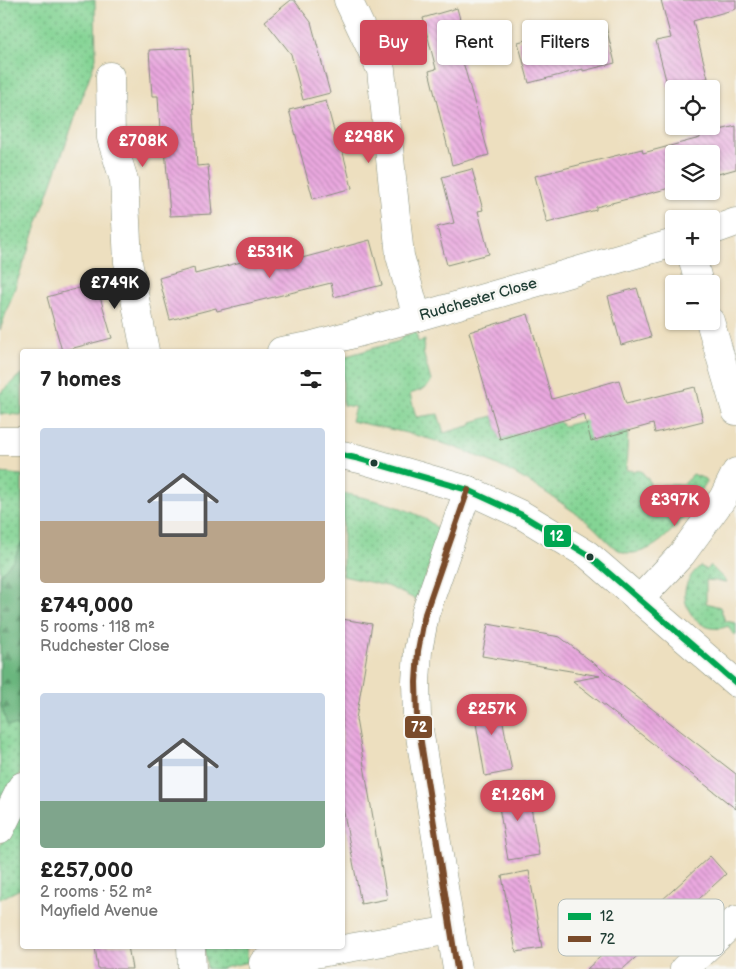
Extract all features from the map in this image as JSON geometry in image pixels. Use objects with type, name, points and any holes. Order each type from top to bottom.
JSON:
[{"type":"street","points":[[348,0],[381,70],[400,256],[417,317]]},
{"type":"street","points":[[110,76],[111,138],[124,180],[128,262],[145,349]]},
{"type":"street","points":[[720,227],[736,222]]},
{"type":"street","name":"Rudchester Close","points":[[292,349],[417,317],[665,245]]},
{"type":"street","points":[[713,330],[736,411]]},
{"type":"street","points":[[0,441],[20,441]]},
{"type":"street","points":[[345,456],[468,490],[522,516],[588,555],[736,683]]},
{"type":"street","points":[[640,600],[682,554],[723,498],[736,472]]},
{"type":"street","points":[[458,969],[417,717],[416,682],[418,651],[425,614],[468,490]]},
{"type":"street","points":[[0,830],[20,790]]},
{"type":"street","points":[[724,931],[736,920]]},
{"type":"street","points":[[345,946],[451,930]]},
{"type":"street","points":[[191,949],[192,969]]},
{"type":"street","points":[[263,959],[328,949]]},
{"type":"street","points":[[684,969],[698,956]]},
{"type":"green space","points":[[0,0],[95,0],[96,58],[0,330]]},
{"type":"green space","points":[[416,332],[418,342],[425,340],[423,352],[431,381],[425,388],[410,394],[416,417],[438,414],[444,433],[472,425],[472,422],[493,416],[500,439],[559,421],[563,426],[586,420],[592,441],[628,431],[626,470],[641,471],[649,480],[653,490],[662,485],[683,485],[693,474],[705,479],[706,483],[683,517],[663,539],[652,547],[640,552],[627,553],[612,546],[588,523],[554,498],[498,466],[469,453],[429,439],[351,421],[355,407],[345,405],[345,356],[399,341],[403,336]]},
{"type":"green space","points":[[20,375],[20,415],[0,414],[0,393]]},
{"type":"green space","points":[[0,473],[20,475],[20,773],[0,809]]},
{"type":"green space","points":[[345,493],[409,511],[422,517],[440,532],[419,597],[415,599],[387,586],[345,576]]},
{"type":"green space","points":[[20,546],[19,726],[7,725],[0,701],[0,575],[14,559]]},
{"type":"green space","points":[[710,565],[727,582],[706,580],[706,603],[720,607],[725,621],[736,623],[736,635],[733,634],[728,626],[710,628],[702,625],[695,619],[686,604],[686,586],[690,577],[700,566],[706,570]]},
{"type":"green space","points":[[20,801],[20,889],[0,899],[0,846]]},
{"type":"green space","points":[[204,949],[246,949],[248,962],[219,969],[207,969]]},
{"type":"building","points":[[291,0],[294,0],[311,22],[330,93],[303,100],[291,54],[265,21]]},
{"type":"building","points":[[661,0],[736,0],[736,9],[693,21],[708,78],[700,80],[666,80],[656,41],[671,38]]},
{"type":"building","points":[[457,8],[460,20],[437,20],[437,65],[464,65],[489,155],[452,165],[429,71],[436,69],[427,34],[427,20],[424,20],[423,18]]},
{"type":"building","points":[[608,35],[615,63],[608,65]]},
{"type":"building","points":[[522,41],[522,57],[518,42]]},
{"type":"building","points":[[190,48],[197,166],[208,165],[212,214],[170,216],[165,147],[161,148],[158,96],[152,96],[149,50]]},
{"type":"building","points":[[524,65],[607,65],[583,71],[583,69],[529,83]]},
{"type":"building","points":[[326,101],[338,146],[341,145],[352,188],[313,199],[289,110]]},
{"type":"building","points":[[736,126],[736,169],[720,173],[720,145],[673,145],[700,138],[700,135],[720,135],[720,130]]},
{"type":"building","points":[[665,147],[665,189],[596,207],[596,210],[547,223],[535,176],[642,149],[643,153]]},
{"type":"building","points":[[472,169],[483,210],[478,211],[489,254],[447,265],[437,227],[454,223],[442,177]]},
{"type":"building","points":[[370,240],[382,285],[334,297],[331,283],[217,311],[216,308],[170,320],[159,278],[194,268],[195,274],[299,247],[302,258]]},
{"type":"building","points":[[96,283],[112,338],[70,349],[61,349],[47,297]]},
{"type":"building","points":[[637,288],[651,337],[621,345],[608,296]]},
{"type":"building","points":[[528,314],[552,399],[619,380],[626,404],[695,387],[703,421],[655,433],[653,424],[591,441],[584,414],[500,439],[469,332]]},
{"type":"building","points":[[345,620],[372,624],[356,719],[387,899],[361,904],[345,819]]},
{"type":"building","points":[[488,624],[560,637],[736,774],[736,809],[573,681],[600,676],[482,656]]},
{"type":"building","points":[[498,695],[512,771],[485,776],[472,700]]},
{"type":"building","points":[[527,783],[539,855],[508,860],[496,789]]},
{"type":"building","points":[[710,856],[726,874],[699,899],[663,899]]},
{"type":"building","points":[[529,871],[542,948],[516,952],[502,876]]},
{"type":"building","points":[[95,949],[129,949],[132,969],[98,969]]},
{"type":"building","points":[[601,956],[637,956],[623,969],[587,969]]},
{"type":"transit line","name":"12","points":[[345,456],[468,490],[522,515],[588,555],[736,683]]},
{"type":"transit line","name":"72","points":[[457,969],[417,717],[416,682],[418,651],[425,614],[468,490]]}]
